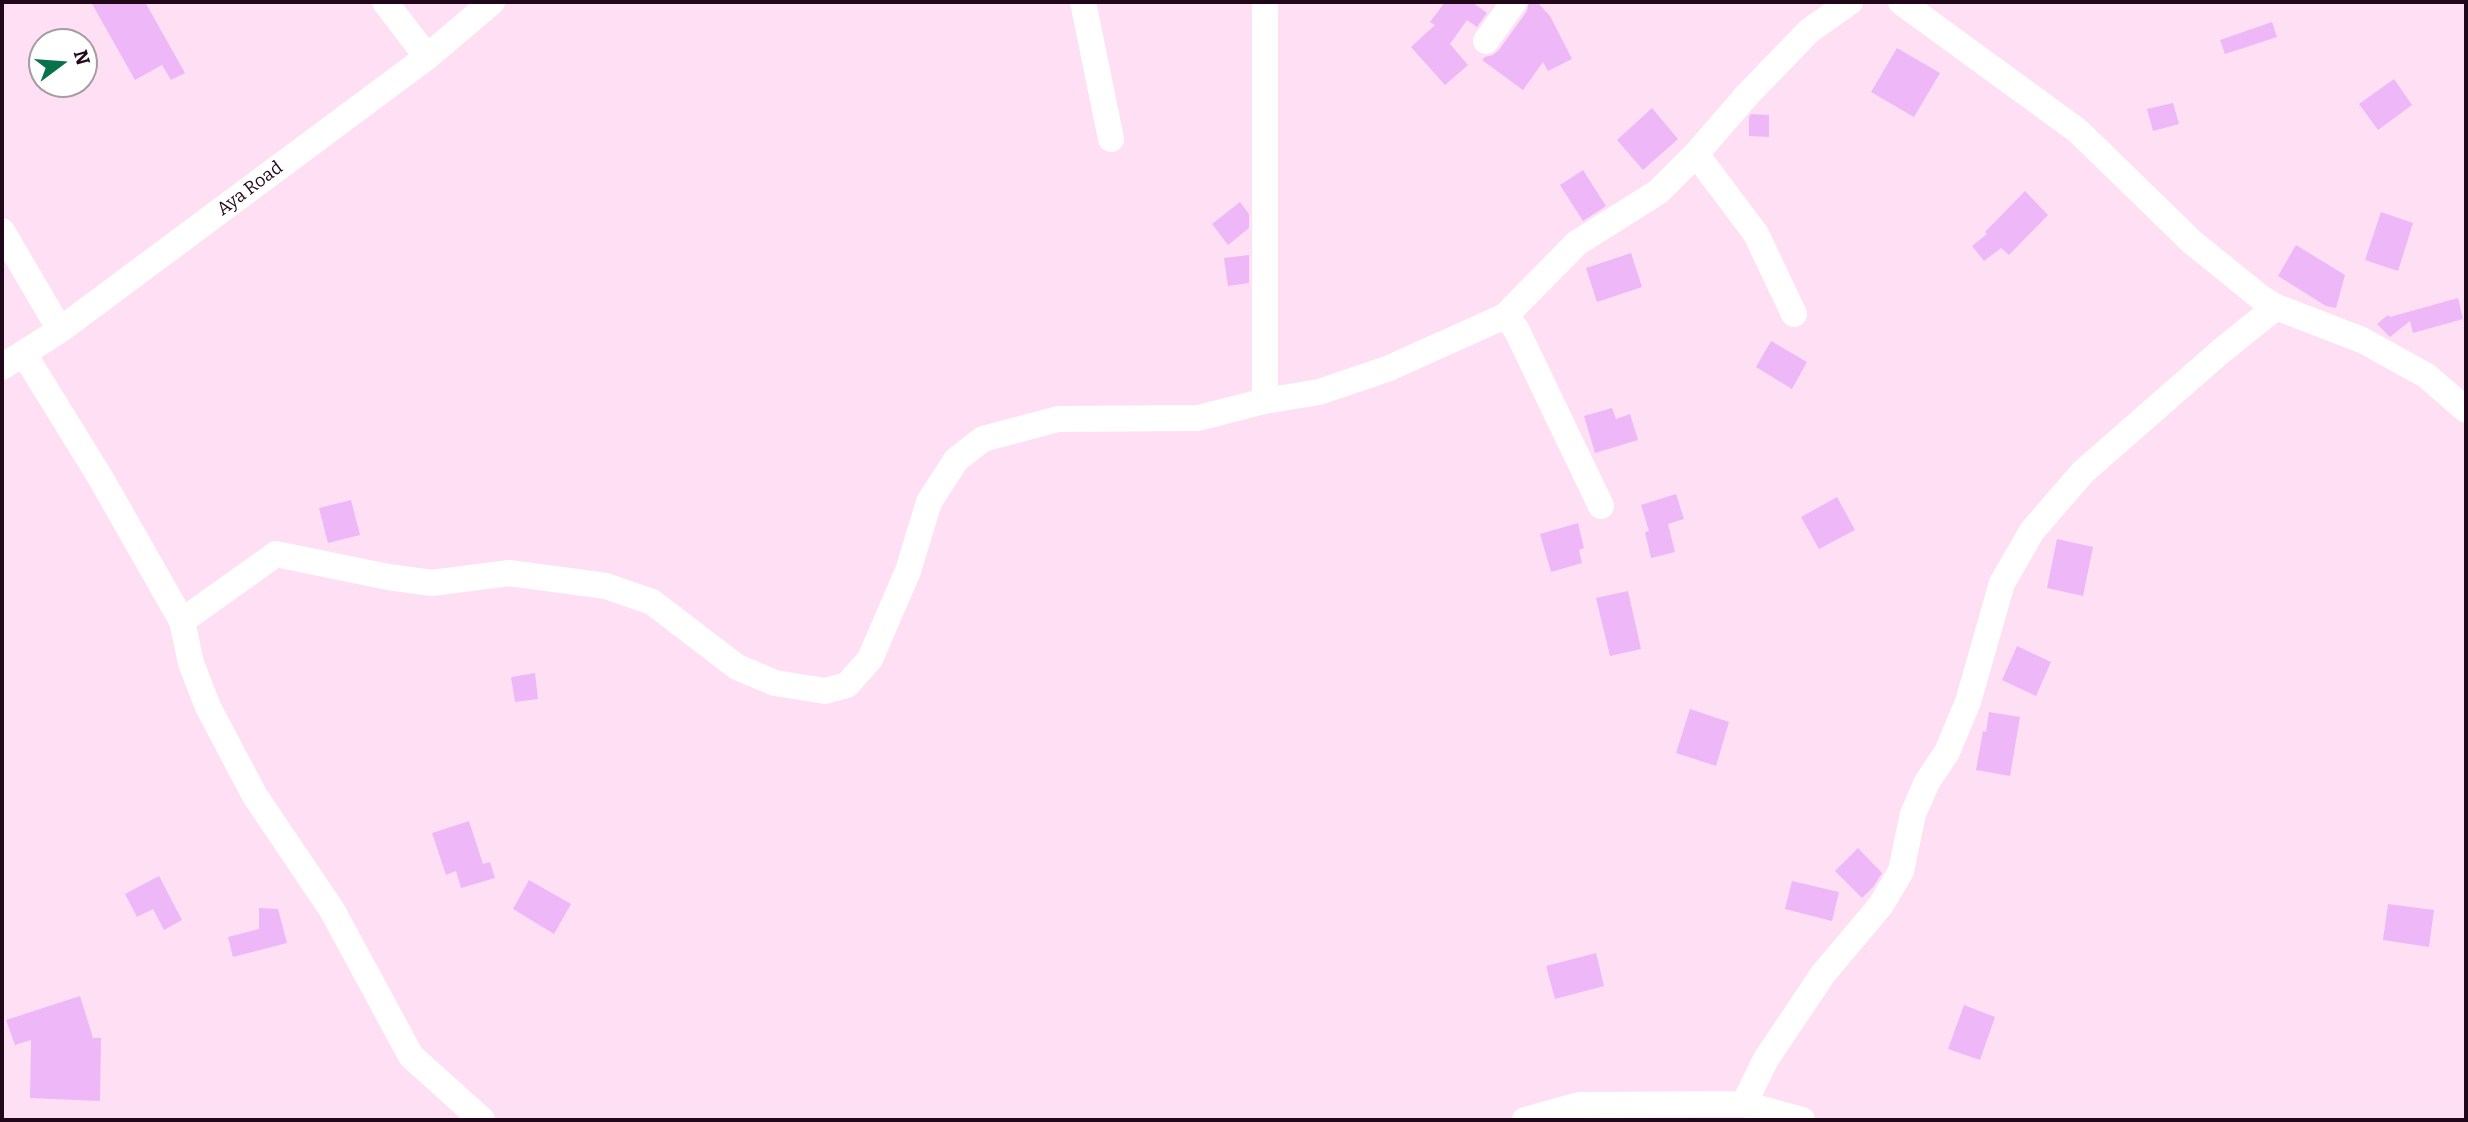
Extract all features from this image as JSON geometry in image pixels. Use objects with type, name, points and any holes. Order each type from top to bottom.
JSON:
[{"type":"street","points":[[385,2],[427,57]]},
{"type":"street","name":"Aya Road","points":[[13,360],[60,330],[427,57],[492,2]]},
{"type":"street","points":[[1083,2],[1111,139]]},
{"type":"street","points":[[1265,2],[1265,401]]},
{"type":"street","points":[[1486,41],[1514,2]]},
{"type":"street","points":[[182,621],[276,554],[388,577],[432,583],[509,573],[606,586],[652,602],[737,667],[775,683],[825,691],[847,685],[870,659],[908,572],[929,502],[956,460],[983,439],[1058,419],[1198,418],[1265,401],[1319,392],[1387,369],[1505,316],[1577,243],[1658,192],[1809,31],[1850,2]]},
{"type":"street","points":[[1901,2],[2078,131],[2192,242],[2276,307],[2373,346],[2427,376],[2466,410]]},
{"type":"street","points":[[1940,29],[1945,2]]},
{"type":"street","points":[[1696,154],[1756,234],[1794,314]]},
{"type":"street","points":[[2,231],[60,330]]},
{"type":"street","points":[[1744,1104],[1766,1059],[1816,985],[1881,905],[1901,871],[1913,814],[1927,782],[1947,752],[1968,702],[2002,583],[2032,531],[2083,472],[2220,352],[2276,307]]},
{"type":"street","points":[[1505,316],[1516,329],[1601,506]]},
{"type":"street","points":[[13,360],[100,477],[182,621],[191,663],[208,707],[255,796],[332,910],[411,1056],[482,1120]]},
{"type":"street","points":[[1525,1120],[1579,1105],[1744,1104],[1802,1120]]},
{"type":"building","points":[[91,2],[145,2],[185,73],[171,80],[162,65],[135,80]]},
{"type":"building","points":[[1445,2],[1472,2],[1487,13],[1477,27],[1467,20],[1450,44],[1468,65],[1445,85],[1411,47],[1435,25],[1430,22]]},
{"type":"building","points":[[1529,2],[1537,2],[1550,16],[1572,59],[1548,71],[1543,62],[1523,90],[1482,60],[1499,50],[1527,11]]},
{"type":"building","points":[[2272,22],[2277,37],[2225,54],[2220,40]]},
{"type":"building","points":[[1897,48],[1940,73],[1914,117],[1871,92]]},
{"type":"building","points":[[2394,79],[2412,105],[2378,130],[2359,104]]},
{"type":"building","points":[[2173,103],[2179,124],[2153,131],[2147,109]]},
{"type":"building","points":[[1652,108],[1678,139],[1643,170],[1617,140]]},
{"type":"building","points":[[1751,114],[1769,115],[1769,137],[1749,136]]},
{"type":"building","points":[[1583,170],[1606,206],[1583,221],[1560,185]]},
{"type":"building","points":[[2025,191],[2048,215],[2009,255],[2001,248],[1984,261],[1972,246],[1987,234],[1985,232]]},
{"type":"building","points":[[1240,202],[1249,214],[1249,228],[1228,245],[1212,224]]},
{"type":"building","points":[[2381,212],[2413,223],[2398,271],[2365,260]]},
{"type":"building","points":[[2296,245],[2345,275],[2336,308],[2326,306],[2278,276]]},
{"type":"building","points":[[1631,253],[1642,287],[1597,302],[1586,268]]},
{"type":"building","points":[[1249,255],[1249,283],[1228,286],[1224,258]]},
{"type":"building","points":[[2458,298],[2463,319],[2413,333],[2410,321],[2390,337],[2377,324],[2388,315],[2390,317]]},
{"type":"building","points":[[1771,341],[1807,362],[1792,389],[1756,367]]},
{"type":"building","points":[[1612,408],[1616,419],[1630,414],[1638,440],[1595,453],[1584,416]]},
{"type":"building","points":[[1676,494],[1684,519],[1668,524],[1675,552],[1651,558],[1645,532],[1649,531],[1641,505]]},
{"type":"building","points":[[1837,497],[1855,530],[1819,549],[1801,517]]},
{"type":"building","points":[[351,500],[360,535],[328,543],[319,508]]},
{"type":"building","points":[[1578,523],[1584,548],[1579,550],[1582,563],[1551,572],[1540,534]]},
{"type":"building","points":[[2057,539],[2093,547],[2083,596],[2047,588]]},
{"type":"building","points":[[1628,591],[1641,649],[1610,656],[1596,598]]},
{"type":"building","points":[[2017,646],[2051,662],[2036,696],[2002,680]]},
{"type":"building","points":[[535,673],[538,699],[515,702],[511,677]]},
{"type":"building","points":[[1690,709],[1729,722],[1716,766],[1676,753]]},
{"type":"building","points":[[1989,712],[2020,717],[2010,776],[1976,770]]},
{"type":"building","points":[[469,821],[483,864],[490,862],[495,878],[461,888],[456,871],[446,875],[432,833]]},
{"type":"building","points":[[1858,848],[1882,873],[1862,898],[1835,871]]},
{"type":"building","points":[[159,876],[182,920],[164,930],[153,909],[137,917],[125,894]]},
{"type":"building","points":[[529,880],[571,904],[554,934],[513,909]]},
{"type":"building","points":[[1792,881],[1839,892],[1832,921],[1785,909]]},
{"type":"building","points":[[2388,904],[2434,910],[2429,947],[2383,940]]},
{"type":"building","points":[[259,908],[278,909],[287,943],[233,957],[228,937],[259,929]]},
{"type":"building","points":[[1596,953],[1604,986],[1555,999],[1546,966]]},
{"type":"building","points":[[80,996],[93,1038],[101,1038],[100,1101],[30,1098],[31,1040],[15,1045],[6,1020]]},
{"type":"building","points":[[1964,1005],[1995,1017],[1980,1060],[1948,1049]]}]
